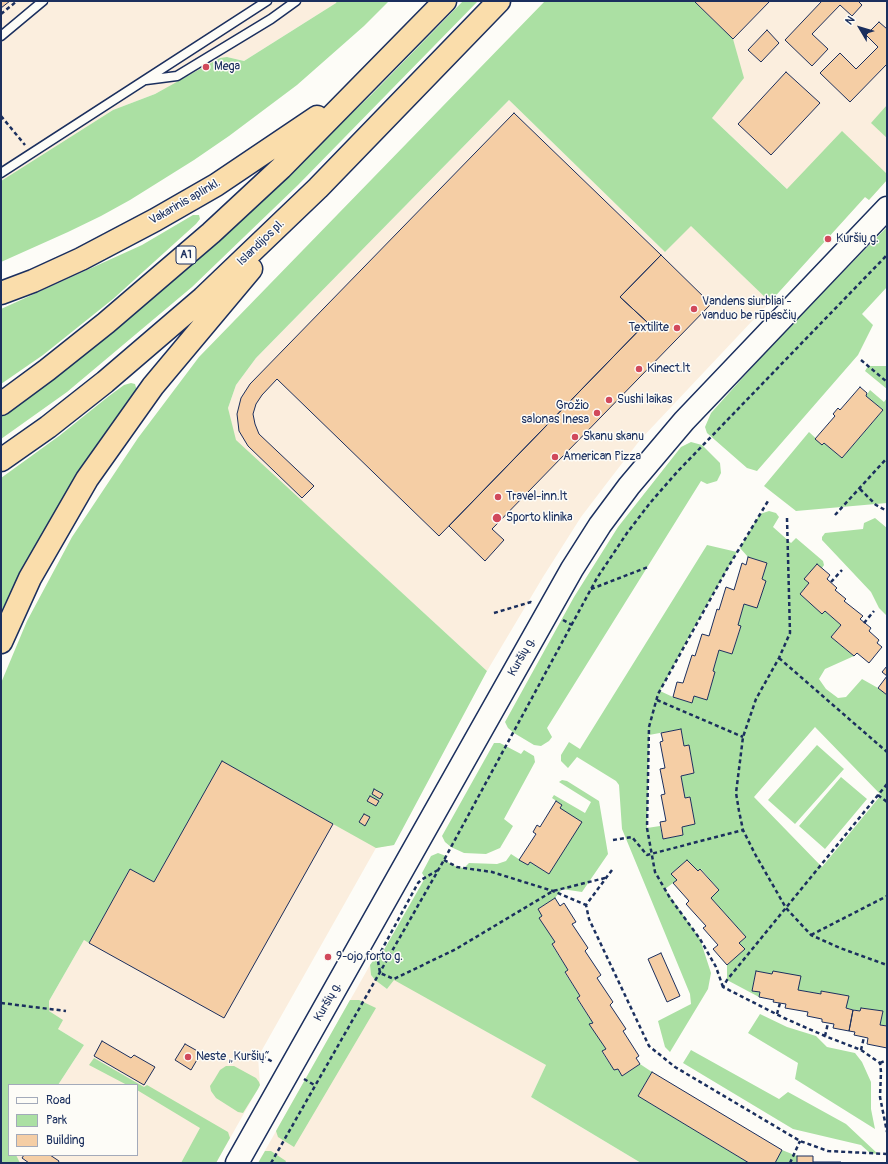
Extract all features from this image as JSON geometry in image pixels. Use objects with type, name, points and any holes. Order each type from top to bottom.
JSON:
[{"type":"highway","name":"A1","points":[[1,404],[106,323],[211,233],[281,168],[444,1]]},
{"type":"highway","name":"Islandijos pl.","points":[[1,460],[48,427],[105,382],[203,298],[318,188],[500,1]]},
{"type":"highway","name":"Vakarinis aplinkl.","points":[[1,293],[33,281],[80,259],[155,220],[216,185],[356,90]]},
{"type":"highway","points":[[1,642],[30,578],[87,479],[153,386],[318,188]]},
{"type":"main road","name":"Kuršių g.","points":[[237,1163],[572,569],[600,525],[629,486],[684,421],[887,208]]},
{"type":"lane","points":[[1,36],[43,1]]},
{"type":"lane","points":[[1,173],[267,1]]},
{"type":"lane","points":[[143,81],[177,76],[271,19],[296,1]]},
{"type":"path","points":[[1,14],[17,1]]},
{"type":"path","points":[[1,116],[31,153]]},
{"type":"path","points":[[271,1163],[444,860],[596,578],[650,503],[677,472],[887,255]]},
{"type":"path","points":[[861,360],[887,382]]},
{"type":"path","points":[[835,514],[860,489],[887,458]]},
{"type":"path","points":[[860,489],[876,505],[887,512]]},
{"type":"path","points":[[768,500],[727,569],[658,694],[649,727],[647,828],[655,872],[670,898],[700,939],[716,966],[723,987],[825,1036],[861,1050],[880,1063],[880,1098],[887,1132]]},
{"type":"path","points":[[787,518],[790,633],[779,658],[756,700],[743,737],[736,793],[743,830],[786,908],[811,935],[840,948],[887,965]]},
{"type":"path","points":[[591,589],[648,567]]},
{"type":"path","points":[[832,582],[842,570]]},
{"type":"path","points":[[864,623],[874,611]]},
{"type":"path","points":[[779,658],[887,752]]},
{"type":"path","points":[[657,700],[743,737]]},
{"type":"path","points":[[723,987],[727,980],[887,784]]},
{"type":"path","points":[[878,794],[887,802]]},
{"type":"path","points":[[613,840],[632,837],[647,855],[743,830]]},
{"type":"path","points":[[444,860],[457,866],[492,872],[553,891],[586,905]]},
{"type":"path","points":[[380,973],[378,961],[379,955],[418,883],[438,870]]},
{"type":"path","points":[[586,905],[612,870]]},
{"type":"path","points":[[380,973],[394,980],[456,949],[553,891],[606,878]]},
{"type":"path","points":[[811,935],[887,896]]},
{"type":"path","points":[[586,905],[590,919],[649,1046],[675,1067],[800,1141],[828,1152],[887,1154]]},
{"type":"path","points":[[777,1014],[780,1003]]},
{"type":"path","points":[[1,1004],[66,1011]]},
{"type":"path","points":[[825,1036],[828,1023]]},
{"type":"path","points":[[861,1050],[864,1037]]},
{"type":"path","points":[[880,1063],[887,1060]]},
{"type":"path","points":[[881,1072],[887,1074]]},
{"type":"path","points":[[790,1163],[800,1141]]},
{"type":"shaded area","points":[[1,1],[337,1],[244,61],[227,57],[155,94],[113,110],[1,181]]},
{"type":"shaded area","points":[[694,1],[887,1],[887,180],[869,200],[865,197],[833,232],[712,118],[733,39]]},
{"type":"shaded area","points":[[509,100],[665,252],[691,225],[770,302],[640,440],[610,479],[581,517],[487,671],[235,440],[228,408],[236,385],[256,358]]},
{"type":"shaded area","points":[[222,761],[394,845],[376,848],[258,1057],[260,1085],[216,1163],[12,1163],[14,1156],[138,1156],[138,1084],[59,1084],[84,1045],[58,1029],[49,1011],[49,1001],[84,940],[89,942],[130,869],[154,882]]},
{"type":"shaded area","points":[[370,965],[371,975],[387,989],[394,979],[546,1065],[531,1097],[641,1163],[258,1163]]},
{"type":"green space","points":[[337,1],[389,1],[364,26],[297,85],[229,136],[194,160],[130,200],[101,216],[1,262],[1,181],[113,110],[155,94],[220,58],[227,57],[244,61]]},
{"type":"green space","points":[[463,1],[478,1],[298,185],[192,287],[67,392],[1,439],[1,414],[256,205],[371,95]]},
{"type":"green space","points":[[545,1],[694,1],[733,39],[744,78],[712,118],[787,189],[842,131],[887,174],[887,180],[869,200],[865,197],[770,302],[691,226],[665,252],[509,100],[256,358],[236,385],[228,408],[236,440],[487,671],[394,845],[376,848],[222,762],[154,882],[130,869],[89,943],[84,940],[49,1001],[49,1011],[63,1020],[58,1029],[84,1045],[59,1084],[8,1084],[8,1156],[16,1156],[20,1163],[1,1163],[1,683],[27,621],[72,537],[138,438],[199,357]]},
{"type":"green space","points":[[887,105],[887,138],[871,123]]},
{"type":"green space","points":[[193,215],[199,215],[200,219],[196,224],[113,299],[43,355],[1,384],[1,309],[142,245]]},
{"type":"green space","points":[[887,227],[887,287],[862,314],[873,325],[858,355],[757,471],[747,468],[707,433],[705,427],[711,413],[781,335]]},
{"type":"green space","points":[[868,366],[887,366],[887,389],[865,371]]},
{"type":"green space","points":[[131,383],[135,384],[137,391],[135,396],[103,437],[49,523],[1,623],[1,478],[59,436],[124,385]]},
{"type":"green space","points":[[870,390],[884,402],[887,398],[887,503],[796,511],[764,486],[809,432],[822,444],[824,443],[842,458],[883,410],[866,396]]},
{"type":"green space","points":[[691,442],[702,445],[720,463],[721,473],[717,481],[707,484],[701,481],[547,728],[552,737],[541,746],[534,745],[514,733],[508,728],[505,722],[574,597],[618,527],[681,447]]},
{"type":"green space","points":[[769,511],[776,513],[779,517],[773,527],[791,543],[796,538],[823,561],[824,565],[822,568],[805,579],[809,583],[800,594],[822,613],[825,611],[841,625],[831,637],[854,656],[825,669],[819,679],[826,689],[838,698],[846,697],[862,679],[887,695],[887,1026],[880,1025],[883,1011],[861,1008],[860,1011],[846,1008],[848,996],[821,991],[821,994],[798,990],[772,974],[756,971],[752,991],[760,992],[759,997],[727,980],[727,965],[744,949],[739,943],[746,937],[711,898],[719,890],[701,869],[698,871],[687,860],[671,874],[677,880],[665,889],[700,939],[711,973],[708,989],[670,1052],[665,1047],[658,1021],[691,1004],[690,994],[622,829],[619,785],[616,781],[577,757],[568,768],[561,761],[561,755],[569,742],[580,749],[707,545],[737,552],[660,691],[692,703],[694,696],[707,700],[715,672],[713,671],[719,650],[732,654],[741,627],[738,625],[744,604],[757,608],[766,581],[762,579],[767,563],[748,557],[740,548],[760,514]],"holes":[[[815,727],[881,795],[822,867],[754,797]],[[681,729],[684,746],[689,746],[694,773],[681,776],[685,798],[690,797],[695,824],[682,827],[683,835],[663,839],[660,826],[647,828],[649,735]]]},
{"type":"green space","points":[[875,518],[887,528],[887,616],[879,608],[871,592],[822,540],[825,533],[863,529],[864,523]]},
{"type":"green space","points":[[494,743],[500,743],[521,754],[524,750],[534,756],[535,762],[504,819],[513,826],[500,848],[486,854],[464,853],[451,847],[445,842],[442,836]]},
{"type":"green space","points":[[817,745],[844,769],[795,824],[768,800]]},
{"type":"green space","points":[[841,777],[867,799],[825,849],[799,826]]},
{"type":"green space","points":[[562,780],[567,781],[599,801],[608,854],[582,892],[562,889],[555,898],[538,909],[542,916],[539,918],[555,942],[552,945],[568,970],[565,973],[580,996],[577,999],[593,1023],[590,1025],[606,1049],[602,1052],[614,1070],[618,1069],[622,1076],[640,1064],[652,1072],[638,1096],[749,1163],[641,1163],[531,1097],[546,1065],[394,980],[387,989],[371,975],[370,965],[375,958],[381,955],[425,878],[422,873],[431,856],[438,853],[446,856],[444,860],[457,867],[464,868],[469,863],[497,864],[506,861],[511,854],[528,865],[530,862],[549,874],[560,808],[562,805],[552,798],[554,795],[585,813],[591,802],[559,782]]},
{"type":"green space","points":[[350,1000],[359,1000],[376,1008],[294,1147],[278,1137],[276,1131]]},
{"type":"green space","points":[[760,1014],[787,1027],[816,1036],[827,1047],[855,1053],[862,1062],[871,1082],[871,1109],[875,1129],[795,1079],[798,1063],[748,1033]]},
{"type":"green space","points":[[691,1050],[779,1099],[788,1092],[846,1124],[878,1154],[870,1153],[861,1145],[793,1129],[683,1063]]},
{"type":"green space","points":[[94,1058],[144,1087],[147,1085],[228,1132],[230,1138],[216,1163],[181,1163],[200,1128],[138,1091],[138,1084],[125,1084],[89,1065]]},
{"type":"green space","points":[[226,1066],[234,1066],[256,1078],[259,1082],[260,1085],[258,1089],[243,1113],[238,1112],[216,1098],[211,1091],[210,1086],[220,1070]]},
{"type":"green space","points":[[782,1150],[797,1156],[797,1163],[775,1163]]},
{"type":"green space","points":[[265,1151],[271,1151],[286,1161],[285,1163],[258,1163]]},
{"type":"building","points":[[1,1],[10,1],[1,8]]},
{"type":"building","points":[[694,1],[770,1],[733,39]]},
{"type":"building","points":[[822,1],[858,1],[862,5],[852,16],[840,5],[812,34],[828,49],[812,66],[785,40]]},
{"type":"building","points":[[879,22],[887,29],[887,64],[850,102],[820,73],[840,53],[856,69],[878,47],[866,35]]},
{"type":"building","points":[[767,30],[779,43],[761,62],[748,50]]},
{"type":"building","points":[[786,72],[820,103],[771,155],[738,124]]},
{"type":"building","points":[[514,113],[661,255],[620,297],[647,322],[439,536],[277,379],[256,404],[253,414],[255,424],[259,434],[314,486],[302,498],[248,446],[239,431],[237,414],[241,398],[250,384]]},
{"type":"building","points":[[661,255],[711,304],[492,529],[504,540],[485,561],[449,526],[647,322],[620,297]]},
{"type":"building","points":[[860,387],[867,393],[866,396],[883,410],[842,458],[824,443],[822,445],[815,439],[835,416],[833,414],[838,408],[840,410]]},
{"type":"building","points":[[748,557],[767,563],[762,579],[766,581],[757,608],[744,604],[738,625],[741,626],[732,654],[719,650],[713,671],[715,672],[707,700],[694,696],[692,703],[673,697],[677,682],[683,683],[692,655],[695,656],[702,634],[709,636],[717,609],[719,610],[726,587],[734,590],[742,563],[746,565]]},
{"type":"building","points":[[817,564],[830,575],[827,579],[837,588],[835,590],[846,599],[844,601],[863,616],[860,619],[871,628],[869,631],[879,640],[877,643],[882,647],[869,663],[857,653],[854,656],[831,637],[841,625],[825,611],[822,614],[800,594],[809,583],[804,579]]},
{"type":"building","points":[[887,666],[887,676],[882,672]]},
{"type":"building","points":[[887,676],[887,695],[878,688]]},
{"type":"building","points":[[681,729],[684,746],[689,745],[694,773],[681,776],[685,798],[690,797],[695,824],[682,827],[683,835],[663,839],[660,822],[666,821],[661,795],[665,794],[660,769],[665,768],[660,742],[663,741],[661,733]]},
{"type":"building","points":[[222,761],[333,824],[224,1018],[89,943],[130,869],[154,882]]},
{"type":"building","points":[[374,789],[383,794],[380,799],[372,794]]},
{"type":"building","points":[[370,796],[379,801],[376,806],[367,801]]},
{"type":"building","points":[[556,801],[562,805],[560,808],[582,822],[549,874],[530,862],[528,865],[519,860],[536,834],[533,832],[537,825],[540,827]]},
{"type":"building","points":[[364,814],[370,817],[365,826],[359,822]]},
{"type":"building","points":[[687,860],[698,871],[700,869],[719,890],[711,898],[746,937],[739,943],[745,949],[727,965],[713,949],[718,945],[703,928],[706,926],[686,904],[689,901],[673,883],[677,880],[671,874]]},
{"type":"building","points":[[555,898],[560,906],[564,903],[576,922],[572,924],[588,948],[585,951],[601,975],[597,978],[613,1002],[610,1005],[626,1029],[623,1031],[639,1056],[636,1058],[640,1064],[622,1076],[618,1069],[614,1070],[602,1051],[606,1049],[589,1024],[593,1023],[577,998],[580,996],[565,972],[568,970],[552,944],[555,942],[539,918],[542,916],[538,909]]},
{"type":"building","points":[[661,953],[680,996],[667,1002],[648,959]]},
{"type":"building","points":[[756,971],[772,974],[773,971],[801,976],[798,990],[821,994],[821,991],[849,996],[846,1008],[853,1010],[849,1031],[833,1028],[834,1024],[822,1022],[822,1019],[807,1016],[808,1012],[785,1008],[786,1004],[773,1002],[774,1000],[759,997],[760,992],[752,991]]},
{"type":"building","points":[[861,1008],[883,1011],[880,1025],[887,1026],[887,1048],[867,1044],[868,1038],[854,1035],[855,1032],[849,1031],[853,1010],[860,1011]]},
{"type":"building","points":[[102,1041],[131,1058],[134,1055],[155,1067],[144,1085],[94,1056]]},
{"type":"building","points":[[185,1044],[201,1053],[191,1070],[175,1060]]},
{"type":"building","points":[[652,1072],[782,1150],[775,1163],[749,1163],[638,1096]]},
{"type":"building","points":[[23,1156],[52,1156],[59,1161],[58,1163],[29,1163],[22,1158]]},
{"type":"building","points":[[797,1156],[813,1156],[813,1162],[841,1163],[797,1163]]},
{"type":"place","name":"Mega","points":[[206,67]]},
{"type":"place","name":"Kuršių g.","points":[[828,239]]},
{"type":"place","name":"Vandens siurbliai - vanduo be rūpesčių","points":[[694,309]]},
{"type":"place","name":"Textilite","points":[[677,328]]},
{"type":"place","name":"Kinect.lt","points":[[639,369]]},
{"type":"place","name":"Sushi laikas","points":[[609,400]]},
{"type":"place","name":"Grožio salonas Inesa","points":[[597,413]]},
{"type":"place","name":"Skanu skanu","points":[[575,437]]},
{"type":"place","name":"American Pizza","points":[[555,457]]},
{"type":"place","name":"Travel-inn.lt","points":[[498,497]]},
{"type":"place","name":"Sporto klinika","points":[[497,518]]},
{"type":"place","name":"9-ojo forto g.","points":[[328,957]]},
{"type":"place","name":"Neste „Kuršių“","points":[[188,1057]]}]
